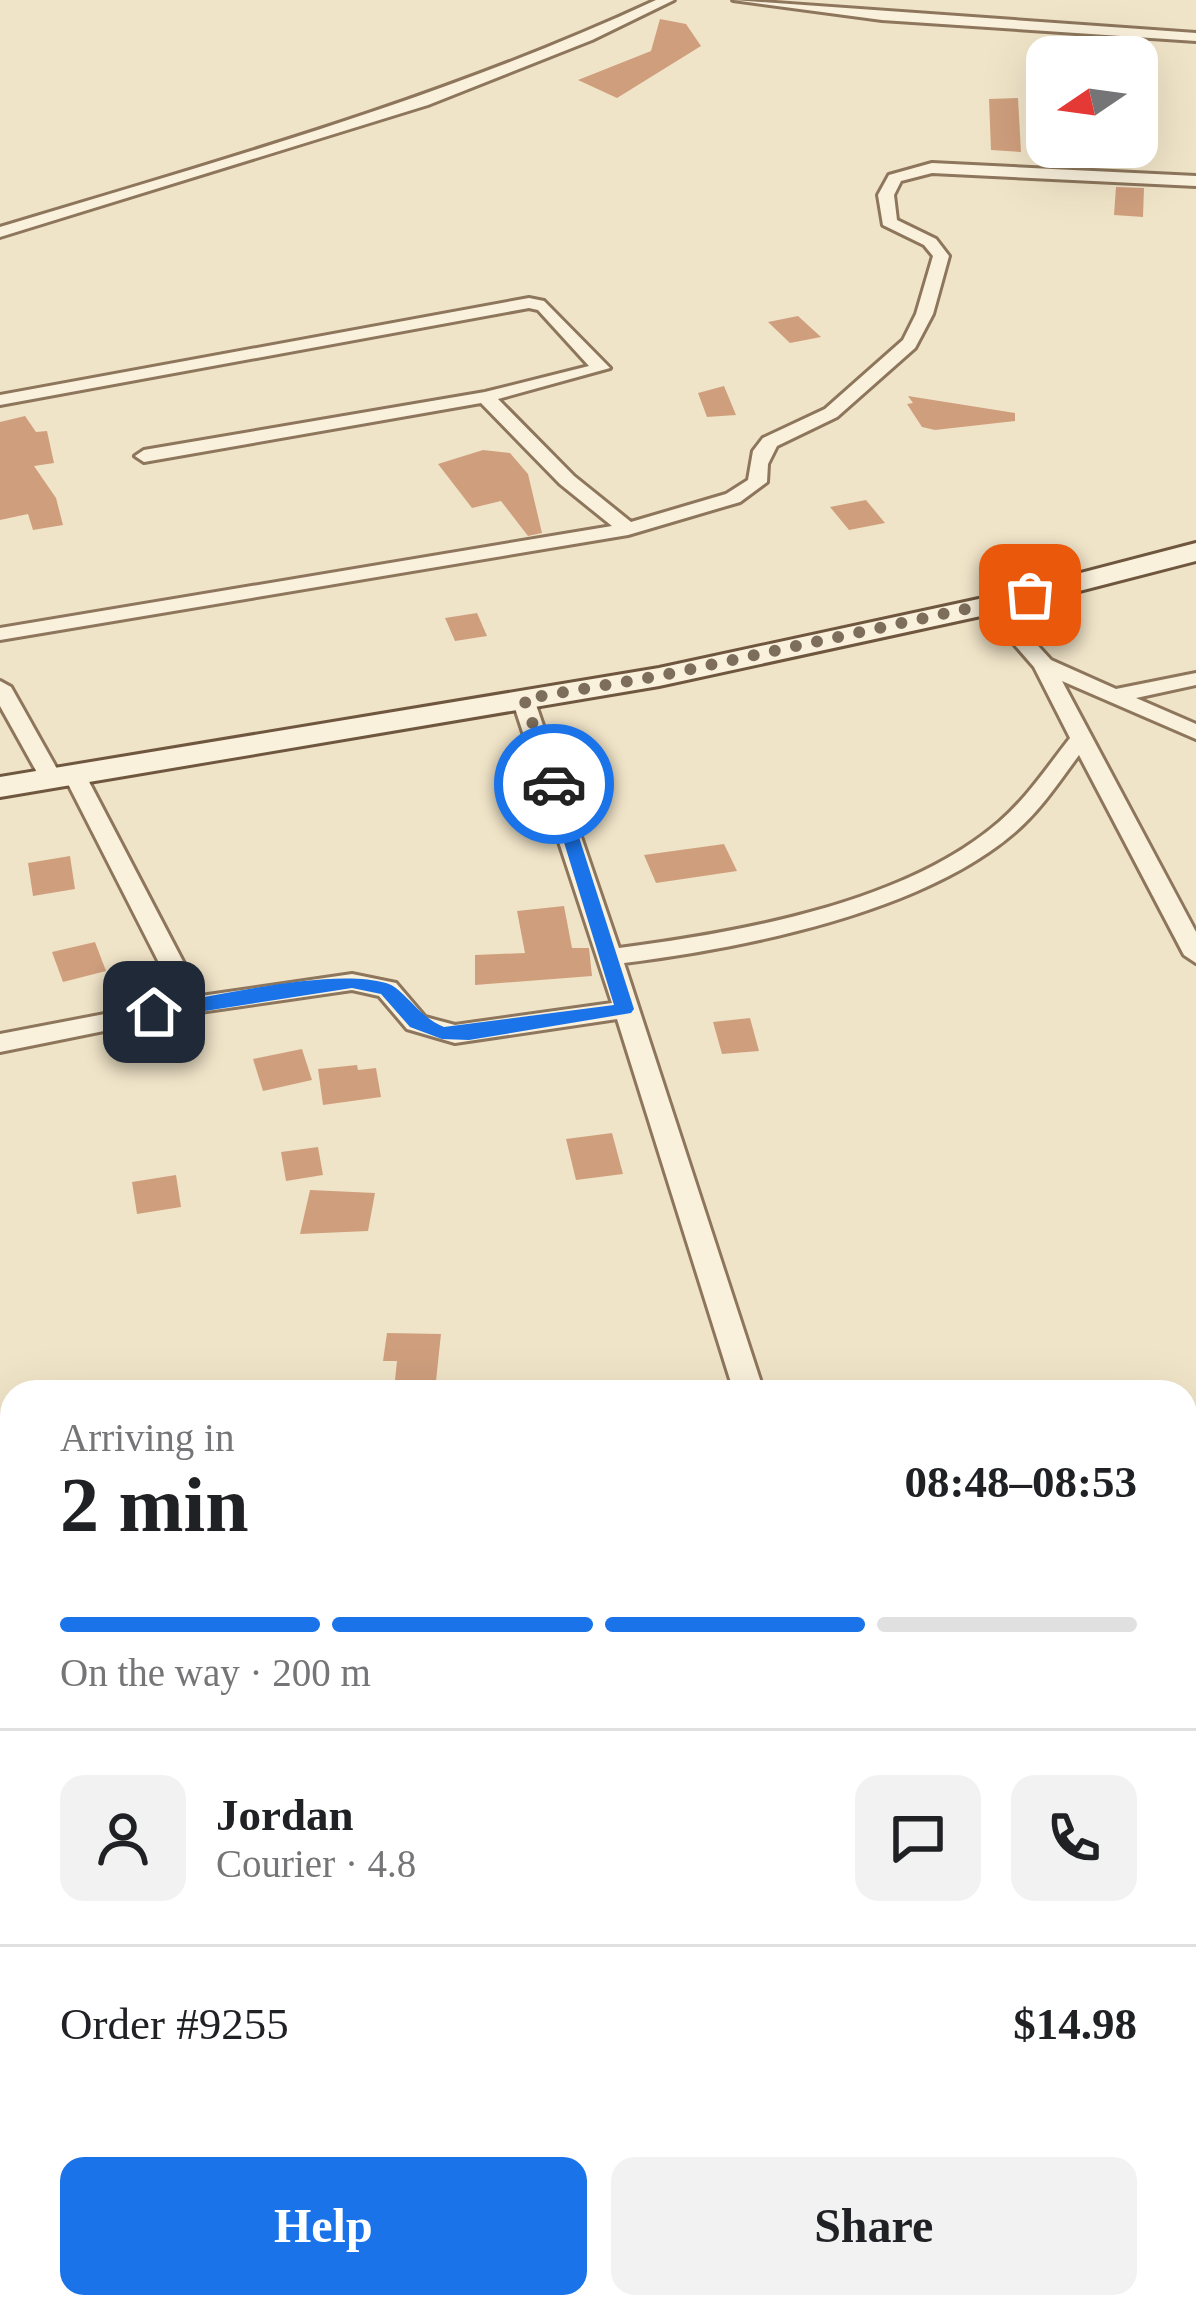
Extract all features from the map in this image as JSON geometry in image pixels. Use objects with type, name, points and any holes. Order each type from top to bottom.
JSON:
[{"type":"street","points":[[0,232],[429,102],[570,48],[667,0]]},
{"type":"street","points":[[740,0],[922,19],[1196,37]]},
{"type":"street","points":[[0,634],[628,530],[750,490],[757,482],[756,458],[762,450],[790,428],[831,412],[911,343],[941,256],[930,242],[889,222],[886,195],[895,178],[932,168],[1196,181]]},
{"type":"street","points":[[0,400],[529,303],[544,306],[601,368],[485,397],[144,456]]},
{"type":"street","points":[[485,397],[567,480],[628,530]]},
{"type":"street","points":[[0,787],[659,676],[990,605],[1196,552]]},
{"type":"street","points":[[990,605],[1043,665],[1196,955]]},
{"type":"street","points":[[1043,665],[1196,732]]},
{"type":"street","points":[[1118,695],[1196,679]]},
{"type":"street","points":[[0,687],[62,775],[193,1005]]},
{"type":"street","points":[[524,699],[745,1380]]},
{"type":"street","points":[[610,957],[788,923],[879,897],[994,837],[1080,740]]},
{"type":"street","points":[[0,1043],[193,1005],[367,983],[399,998],[416,1023],[455,1034],[625,1009]]},
{"type":"building","points":[[660,19],[686,24],[701,46],[617,98],[578,80],[651,51]]},
{"type":"building","points":[[1018,98],[1021,152],[991,150],[989,99]]},
{"type":"building","points":[[1116,187],[1144,188],[1143,217],[1114,215]]},
{"type":"building","points":[[798,316],[821,337],[790,343],[768,322]]},
{"type":"building","points":[[724,386],[736,415],[707,417],[698,393]]},
{"type":"building","points":[[908,396],[1015,413],[1015,421],[935,430],[922,427],[907,404],[913,403]]},
{"type":"building","points":[[25,416],[36,432],[47,431],[54,463],[34,466],[56,498],[63,525],[33,530],[28,514],[0,520],[0,422]]},
{"type":"building","points":[[483,450],[510,453],[528,474],[542,533],[528,536],[501,501],[472,508],[438,464]]},
{"type":"building","points":[[866,500],[885,523],[849,530],[830,507]]},
{"type":"building","points":[[477,613],[487,636],[455,641],[445,618]]},
{"type":"building","points":[[724,844],[737,871],[656,883],[644,855]]},
{"type":"building","points":[[70,856],[75,889],[33,896],[28,863]]},
{"type":"building","points":[[564,906],[572,948],[589,948],[592,976],[475,985],[475,955],[525,953],[517,911]]},
{"type":"building","points":[[95,942],[106,971],[63,982],[52,952]]},
{"type":"building","points":[[750,1018],[759,1051],[722,1054],[713,1022]]},
{"type":"building","points":[[302,1049],[312,1080],[263,1091],[253,1059]]},
{"type":"building","points":[[357,1065],[358,1070],[376,1068],[381,1097],[323,1105],[318,1069]]},
{"type":"building","points":[[612,1133],[623,1174],[576,1180],[566,1139]]},
{"type":"building","points":[[318,1147],[323,1175],[286,1181],[281,1152]]},
{"type":"building","points":[[176,1175],[181,1207],[137,1214],[132,1182]]},
{"type":"building","points":[[310,1190],[375,1193],[368,1231],[300,1234]]},
{"type":"building","points":[[387,1333],[441,1334],[436,1380],[395,1380],[397,1361],[383,1361]]},
{"type":"way so far","points":[[554,784],[524,699],[659,676],[1030,595]]},
{"type":"route","points":[[154,1012],[352,982],[387,989],[416,1023],[442,1033],[469,1034],[625,1009],[554,784]]}]
